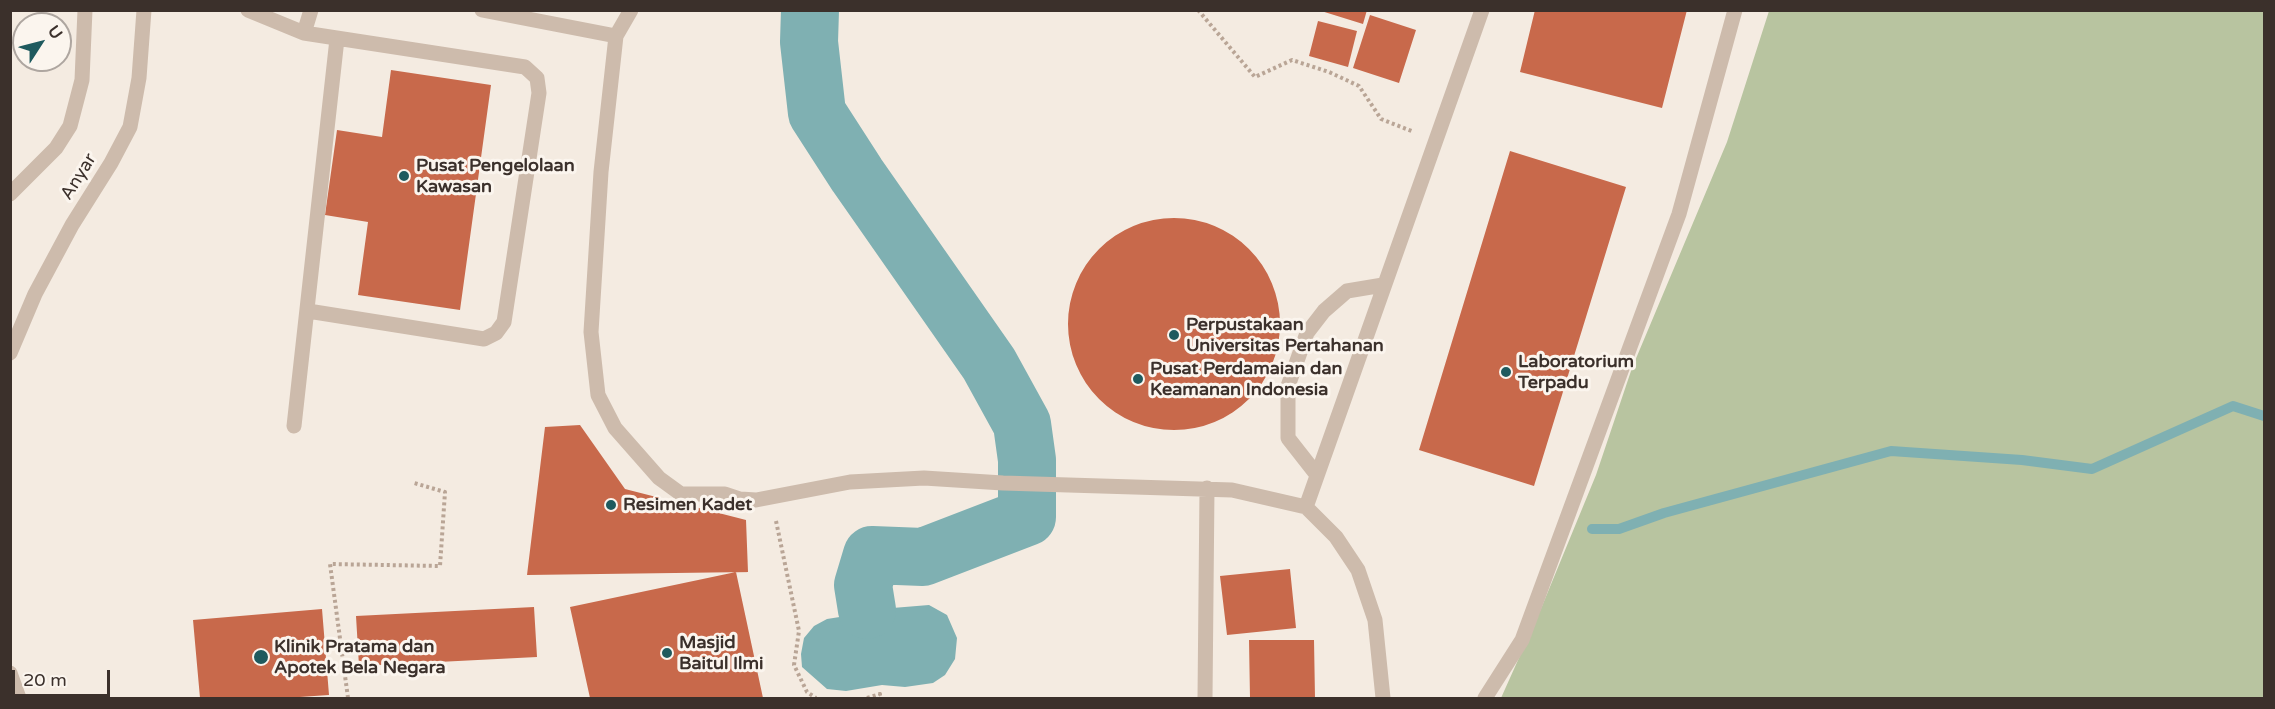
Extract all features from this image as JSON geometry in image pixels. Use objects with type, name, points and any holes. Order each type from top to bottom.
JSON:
[{"type":"street","name":"Anyar","points":[[10,194],[57,148],[70,126],[82,80],[85,10]]},
{"type":"street","name":"Anyar","points":[[10,353],[35,294],[72,225],[130,128],[139,78],[144,10]]},
{"type":"street","points":[[248,10],[304,33],[525,67],[537,78],[540,93],[504,322],[496,333],[484,339],[308,311]]},
{"type":"street","points":[[304,33],[311,10]]},
{"type":"street","points":[[482,10],[616,36]]},
{"type":"street","points":[[631,10],[616,36],[601,172],[591,332],[598,395],[615,428],[659,478],[681,494],[725,494],[740,499],[756,500],[850,482],[924,478],[1003,483],[1207,488],[1232,490],[1306,507],[1336,537],[1358,570],[1375,620],[1383,699]]},
{"type":"street","points":[[1306,507],[1482,10]]},
{"type":"street","points":[[1485,699],[1522,640],[1675,225],[1735,10]]},
{"type":"street","points":[[294,426],[338,39]]},
{"type":"street","points":[[1317,475],[1288,438],[1288,386],[1307,333],[1323,311],[1347,291],[1383,285]]},
{"type":"street","points":[[1205,699],[1207,488]]},
{"type":"street","points":[[10,673],[19,699]]},
{"type":"path","points":[[1198,10],[1255,77],[1292,60],[1329,72],[1359,86],[1381,119],[1435,140]]},
{"type":"path","points":[[348,699],[330,564],[440,566],[445,492],[414,483]]},
{"type":"path","points":[[771,497],[799,631],[794,665],[807,692],[816,699]]},
{"type":"path","points":[[867,699],[880,694],[880,699]]},
{"type":"green space","points":[[1769,11],[2264,11],[2264,698],[1501,698],[1596,475],[1632,368],[1727,142]]},
{"type":"water","points":[[929,605],[947,615],[957,638],[955,659],[945,675],[933,683],[905,687],[882,685],[846,691],[827,689],[802,667],[801,654],[804,638],[814,626],[827,619],[846,616],[856,611]]},
{"type":"building","points":[[1318,10],[1367,10],[1363,24]]},
{"type":"building","points":[[1535,10],[1687,10],[1662,108],[1520,72]]},
{"type":"building","points":[[1370,15],[1416,30],[1399,83],[1353,68]]},
{"type":"building","points":[[1318,21],[1357,31],[1348,67],[1309,56]]},
{"type":"building","name":"Pusat Pengelolaan Kawasan","points":[[391,70],[491,85],[460,310],[358,295],[368,222],[325,215],[337,130],[382,137]]},
{"type":"building","name":"Laboratorium Terpadu","points":[[1510,151],[1626,187],[1534,486],[1419,450]]},
{"type":"building","name":"Perpustakaan Universitas Pertahanan","points":[[1174,218],[1195,220],[1214,226],[1233,236],[1249,249],[1262,265],[1272,284],[1278,303],[1280,324],[1278,345],[1272,364],[1262,383],[1249,399],[1233,412],[1214,422],[1195,428],[1174,430],[1153,428],[1134,422],[1115,412],[1099,399],[1086,383],[1076,364],[1070,345],[1068,324],[1070,303],[1076,284],[1086,265],[1099,249],[1115,236],[1134,226],[1153,220]]},
{"type":"building","name":"Resimen Kadet","points":[[580,425],[625,489],[746,520],[748,572],[527,575],[545,427]]},
{"type":"building","points":[[1290,569],[1296,628],[1227,635],[1220,576]]},
{"type":"building","name":"Masjid Baitul Ilmi","points":[[736,572],[763,698],[590,698],[570,607]]},
{"type":"building","points":[[534,607],[537,657],[359,666],[356,616]]},
{"type":"building","name":"Klinik Pratama dan Apotek Bela Negara","points":[[322,609],[329,695],[285,698],[200,698],[193,620]]},
{"type":"building","points":[[1249,640],[1314,640],[1315,698],[1250,698]]},
{"type":"waterway","points":[[810,10],[809,42],[817,113],[857,175],[989,364],[1022,424],[1027,460],[1027,517],[923,557],[872,555],[863,585],[867,610]]},
{"type":"waterway","points":[[1592,529],[1619,529],[1664,513],[1891,451],[2022,460],[2092,469],[2233,406],[2264,416]]},
{"type":"place","name":"Pusat Pengelolaan Kawasan","points":[[404,176]]},
{"type":"place","name":"Perpustakaan Universitas Pertahanan","points":[[1174,335]]},
{"type":"place","name":"Laboratorium Terpadu","points":[[1506,372]]},
{"type":"place","name":"Pusat Perdamaian dan Keamanan Indonesia","points":[[1138,379]]},
{"type":"place","name":"Resimen Kadet","points":[[611,505]]},
{"type":"place","name":"Masjid Baitul Ilmi","points":[[667,653]]},
{"type":"place","name":"Klinik Pratama dan Apotek Bela Negara","points":[[261,657]]}]
